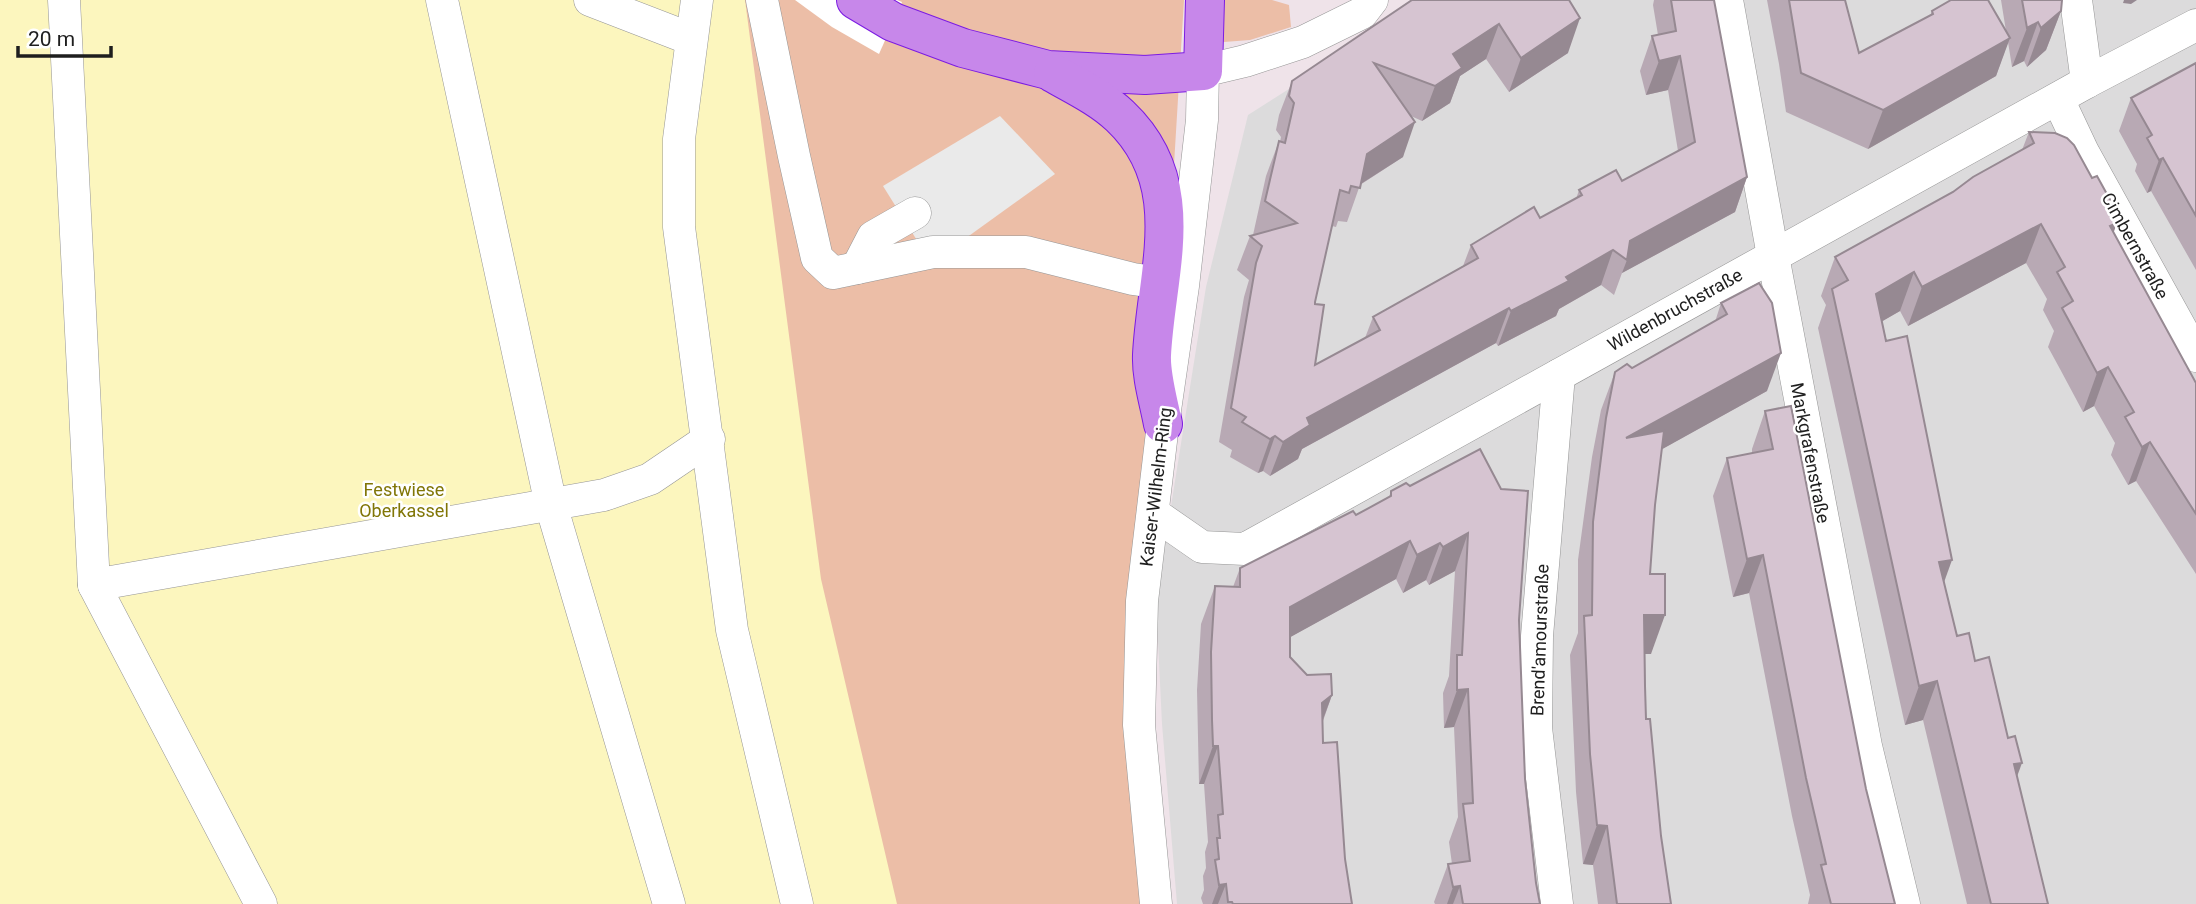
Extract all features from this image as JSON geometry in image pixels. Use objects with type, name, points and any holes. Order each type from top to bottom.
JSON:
[{"type":"highway","points":[[856,0],[893,22],[963,48],[1048,70],[1144,75],[1203,71],[1205,0]]},
{"type":"highway","points":[[1048,70],[1100,100],[1120,117],[1149,155],[1162,186],[1172,285],[1152,357],[1163,424]]},
{"type":"street","points":[[64,0],[94,585],[261,904]]},
{"type":"street","points":[[442,0],[551,505],[669,904]]},
{"type":"street","points":[[590,0],[691,39]]},
{"type":"street","points":[[697,0],[679,139],[679,226],[702,405],[709,439],[732,631],[797,904]]},
{"type":"street","points":[[762,0],[817,258],[833,273],[932,246],[1026,252],[1172,285],[1202,120],[1203,71],[1303,42],[1362,13],[1372,0]]},
{"type":"street","name":"Markgrafenstraße","points":[[1727,0],[1866,746],[1904,904]]},
{"type":"street","points":[[2076,0],[2087,82]]},
{"type":"street","name":"Wildenbruchstraße","points":[[1153,513],[1202,547],[1245,549],[2087,82],[2196,25]]},
{"type":"street","name":"Cimbernstraße","points":[[2058,99],[2083,152],[2196,356]]},
{"type":"street","points":[[857,268],[873,237],[915,212]]},
{"type":"street","name":"Brend'amourstraße","points":[[1557,904],[1536,728],[1537,636],[1559,375]]},
{"type":"street","name":"Kaiser-Wilhelm-Ring","points":[[1156,904],[1139,725],[1142,601],[1163,424]]},
{"type":"street","points":[[94,585],[604,495],[650,479],[709,439]]},
{"type":"shaded area","points":[[1420,0],[2196,0],[2196,904],[1177,904],[1162,724],[1156,600],[1206,287],[1248,115],[1366,40]]},
{"type":"shaded area","points":[[1000,116],[1055,174],[966,238],[918,242],[883,186]]},
{"type":"green space","name":"Festwiese Oberkassel","points":[[0,0],[1184,0],[1167,280],[1144,904],[0,904]]},
{"type":"green space","name":"Festwiese Oberkassel","points":[[0,0],[745,0],[821,579],[897,904],[0,904]]},
{"type":"green space","points":[[1219,0],[1272,0],[1289,5],[1291,27],[1250,40],[1221,41]]},
{"type":"pier","points":[[795,0],[902,2],[879,54],[832,27]]},
{"type":"building","points":[[1412,0],[1569,0],[1580,18],[1521,58],[1499,24],[1453,54],[1462,68],[1435,86],[1374,63],[1415,122],[1367,154],[1360,188],[1351,186],[1349,193],[1340,190],[1315,302],[1324,305],[1315,365],[1380,330],[1373,317],[1478,258],[1471,245],[1534,207],[1540,218],[1582,195],[1579,190],[1616,170],[1622,181],[1695,142],[1680,56],[1659,61],[1652,36],[1676,31],[1671,0],[1714,0],[1747,177],[1630,241],[1627,260],[1613,250],[1566,277],[1569,281],[1511,311],[1509,308],[1307,418],[1310,425],[1283,442],[1275,436],[1270,439],[1242,422],[1246,417],[1231,408],[1256,263],[1262,246],[1250,236],[1297,223],[1265,201],[1279,141],[1285,143],[1294,103],[1289,96],[1292,81]]},
{"type":"building","points":[[1789,0],[1845,0],[1859,53],[1933,14],[1932,11],[1951,0],[1988,0],[2010,38],[1883,110],[1801,73]]},
{"type":"building","points":[[2022,0],[2062,0],[2061,11],[2041,28],[2038,22],[2027,28]]},
{"type":"building","points":[[2196,63],[2196,216],[2163,158],[2159,160],[2147,138],[2152,135],[2131,98]]},
{"type":"building","points":[[2029,132],[2055,133],[2067,138],[2074,145],[2092,178],[2097,176],[2113,205],[2109,208],[2117,223],[2110,226],[2196,383],[2196,514],[2150,442],[2142,447],[2125,417],[2134,412],[2108,367],[2097,373],[2062,308],[2073,301],[2057,272],[2065,267],[2041,224],[1922,287],[1914,272],[1876,294],[1886,341],[1907,336],[1952,560],[1939,562],[1957,636],[1969,633],[1975,661],[1989,657],[2008,738],[2015,736],[2022,763],[2014,764],[2048,904],[1991,904],[1937,681],[1919,686],[1832,289],[1848,280],[1835,257],[1953,192],[1973,177],[2034,143]]},
{"type":"building","points":[[1759,283],[1772,303],[1781,353],[1626,438],[1664,431],[1650,574],[1665,574],[1665,615],[1644,615],[1645,686],[1646,719],[1650,719],[1661,836],[1671,904],[1617,904],[1607,826],[1597,825],[1590,754],[1584,616],[1592,615],[1593,522],[1606,418],[1615,372],[1627,364],[1632,368],[1727,314],[1721,303]]},
{"type":"building","points":[[1791,406],[1866,789],[1895,904],[1831,904],[1821,865],[1826,864],[1806,778],[1763,555],[1747,559],[1727,458],[1773,449],[1765,411]]},
{"type":"building","points":[[1480,449],[1501,489],[1528,491],[1519,620],[1525,779],[1540,904],[1463,904],[1460,886],[1453,887],[1448,864],[1470,861],[1463,804],[1473,803],[1468,689],[1457,690],[1457,655],[1462,655],[1468,533],[1443,547],[1440,543],[1417,555],[1410,541],[1290,607],[1290,657],[1307,675],[1331,674],[1332,695],[1322,703],[1323,743],[1337,742],[1345,859],[1352,904],[1228,902],[1226,884],[1219,885],[1215,860],[1219,859],[1218,815],[1223,814],[1218,746],[1213,746],[1212,720],[1211,652],[1215,586],[1240,587],[1240,568],[1353,511],[1356,515],[1391,496],[1391,491],[1406,483],[1410,486]]}]
